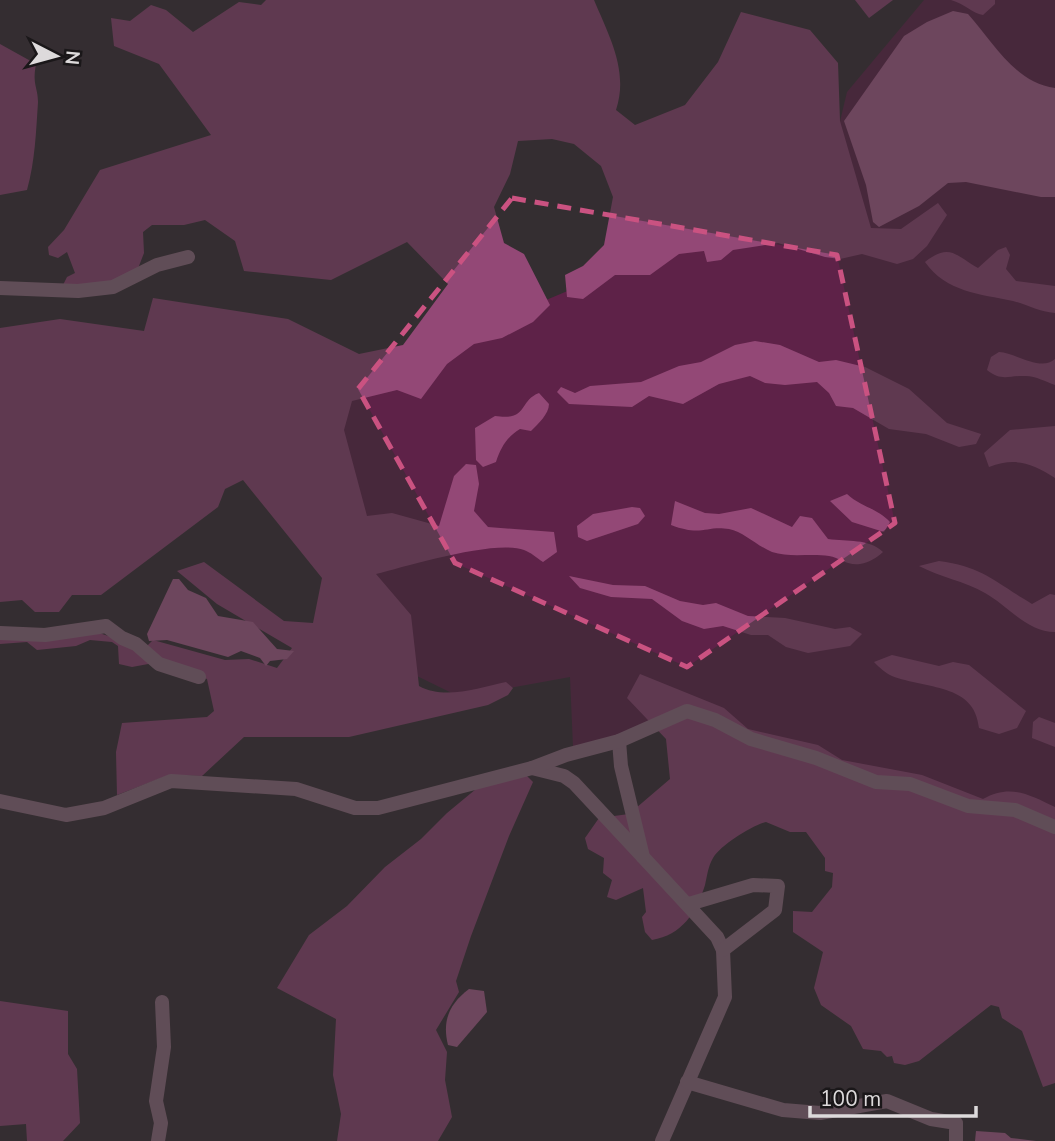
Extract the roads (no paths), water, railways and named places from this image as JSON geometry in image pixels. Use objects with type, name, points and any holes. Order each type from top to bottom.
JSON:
[{"type":"street","points":[[0,288],[78,292],[113,287],[157,265],[188,257]]},
{"type":"street","points":[[0,633],[45,635],[106,626],[122,638],[136,643],[159,664],[199,677]]},
{"type":"street","points":[[0,801],[66,815],[104,808],[171,781],[296,789],[355,808],[370,808],[532,768],[566,755],[637,735],[666,718],[687,711],[715,720],[751,739],[816,758],[876,782],[910,784],[968,806],[1015,810],[1055,827]]},
{"type":"street","points":[[619,741],[621,766],[643,857]]},
{"type":"street","points":[[532,768],[564,776],[574,783],[689,904],[723,950],[725,997],[662,1141]]},
{"type":"street","points":[[689,904],[752,885],[778,886],[775,910],[723,950]]},
{"type":"street","points":[[158,1141],[161,1123],[156,1101],[164,1047],[162,1002]]},
{"type":"street","points":[[687,1082],[783,1110],[807,1113],[887,1101],[931,1119],[956,1123],[956,1141]]}]
